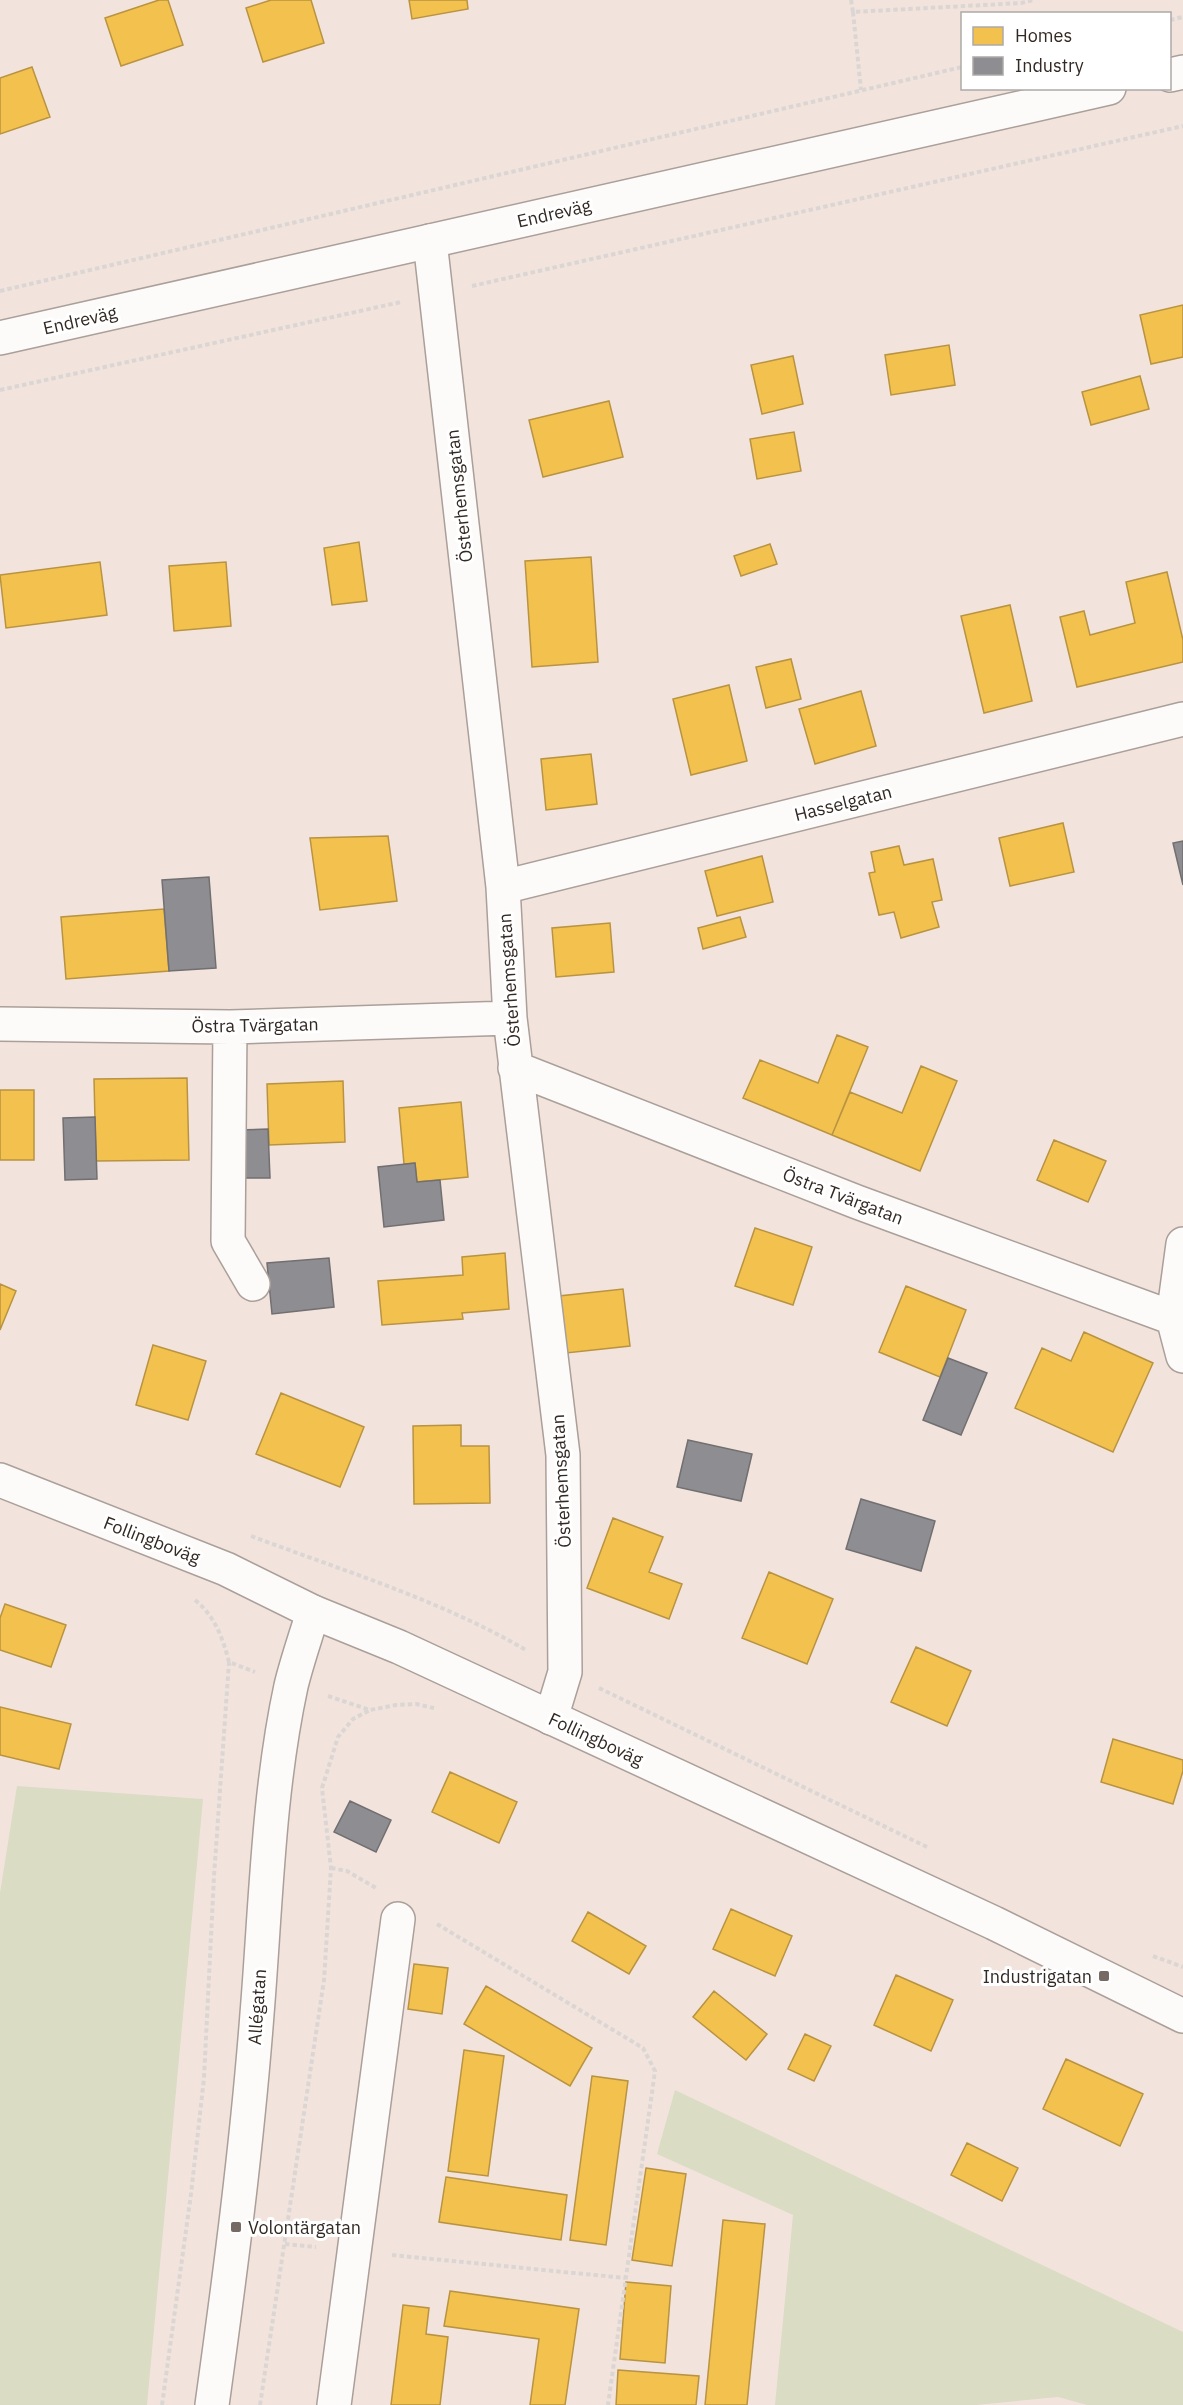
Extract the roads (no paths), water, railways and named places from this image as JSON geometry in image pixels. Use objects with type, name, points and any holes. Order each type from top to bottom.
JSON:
[{"type":"street","name":"Endreväg","points":[[0,338],[1100,90]]},
{"type":"street","name":"Österhemsgatan","points":[[430,241],[503,887],[515,1068],[563,1455],[565,1672],[551,1718]]},
{"type":"street","name":"Hasselgatan","points":[[503,887],[1183,719]]},
{"type":"street","name":"Östra Tvärgatan","points":[[0,1024],[230,1027],[510,1018]]},
{"type":"street","points":[[230,1027],[228,1241],[253,1284]]},
{"type":"street","name":"Östra Tvärgatan","points":[[515,1068],[846,1198],[1173,1318]]},
{"type":"street","points":[[1183,1244],[1173,1318],[1183,1356]]},
{"type":"street","name":"Follingboväg","points":[[0,1480],[226,1569],[313,1612],[399,1647],[1182,2012]]},
{"type":"street","name":"Allégatan","points":[[212,2405],[236,2227],[257,2014],[265,1887],[274,1800],[291,1685],[313,1612]]},
{"type":"street","points":[[334,2405],[404,1911]]},
{"type":"place","name":"Industrigatan","points":[[1104,1976]]},
{"type":"place","name":"Volontärgatan","points":[[236,2227]]}]
